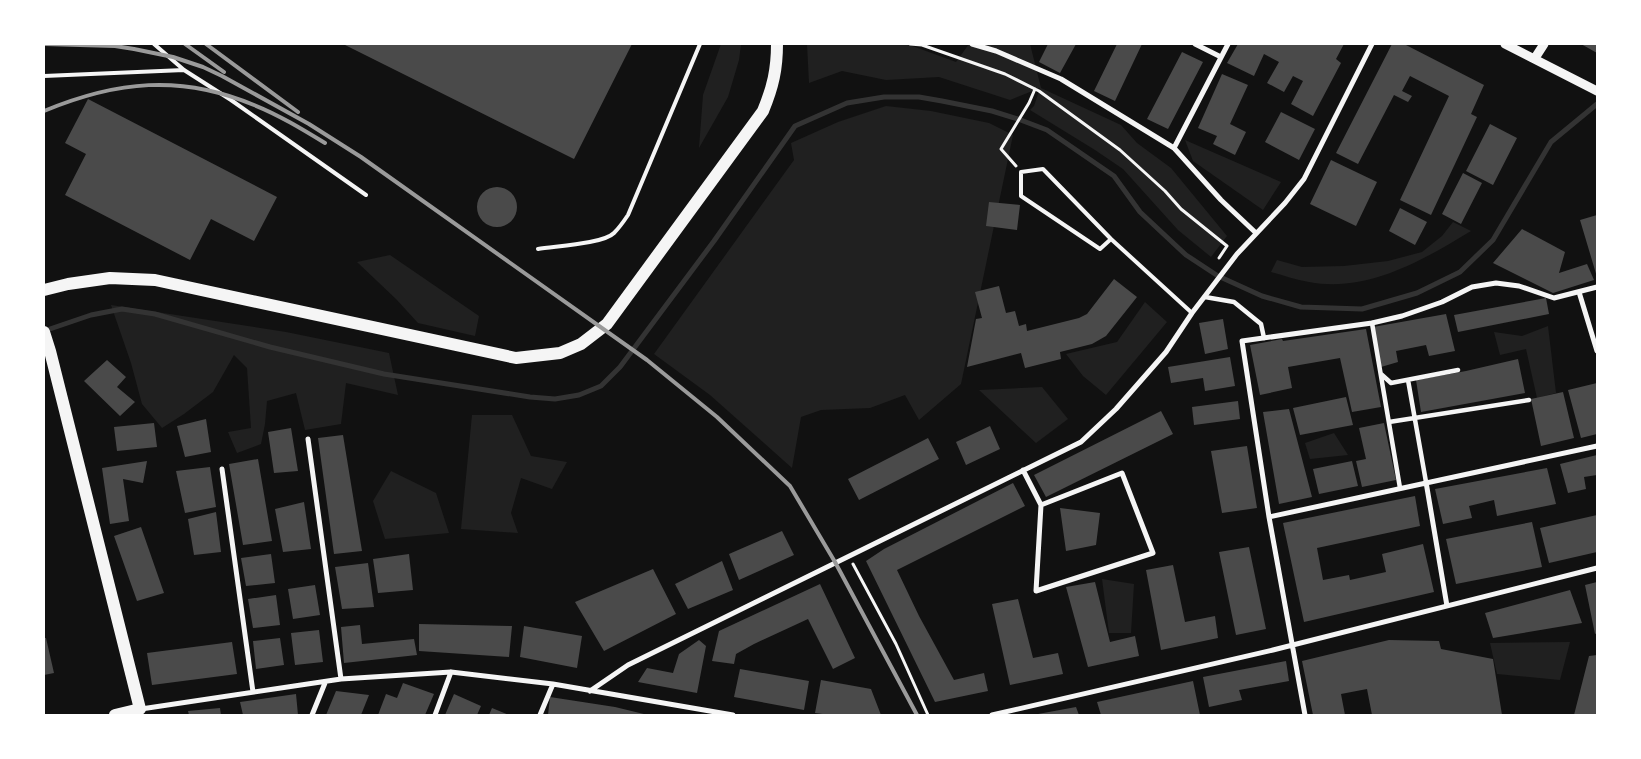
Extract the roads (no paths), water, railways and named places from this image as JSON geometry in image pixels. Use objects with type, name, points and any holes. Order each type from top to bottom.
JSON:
[{"type":"main road","points":[[44,290],[68,284],[110,278],[156,280],[516,358],[560,353],[582,344],[606,324],[763,111],[772,88],[777,62],[777,44]]},
{"type":"main road","points":[[44,332],[140,709],[115,715]]},
{"type":"street","points":[[972,44],[996,51],[1061,79],[1174,148],[1221,200],[1256,232]]},
{"type":"street","points":[[1195,44],[1221,57]]},
{"type":"street","points":[[1174,148],[1228,44]]},
{"type":"street","points":[[590,691],[628,665],[1081,442],[1116,409],[1166,352],[1192,313],[1238,254],[1256,232],[1286,203],[1304,179],[1372,44]]},
{"type":"street","points":[[1505,44],[1597,91]]},
{"type":"street","points":[[1535,58],[1544,44]]},
{"type":"street","points":[[1305,715],[1269,517],[1242,341],[1372,323],[1402,316],[1442,302],[1472,287],[1496,284],[1519,286],[1554,298],[1597,287]]},
{"type":"street","points":[[1580,292],[1595,337],[1597,351]]},
{"type":"street","points":[[1205,297],[1234,302],[1261,324],[1264,338]]},
{"type":"street","points":[[1372,323],[1400,488]]},
{"type":"street","points":[[1381,374],[1391,383],[1458,370]]},
{"type":"street","points":[[1408,380],[1447,606]]},
{"type":"street","points":[[1389,422],[1529,400]]},
{"type":"street","points":[[308,439],[341,680]]},
{"type":"street","points":[[1269,517],[1597,446]]},
{"type":"street","points":[[222,469],[253,692]]},
{"type":"street","points":[[1023,470],[1042,505],[1036,591],[1153,553],[1122,473],[1042,505]]},
{"type":"street","points":[[992,715],[1292,645],[1597,568]]},
{"type":"street","points":[[140,709],[341,680],[451,672],[553,684],[733,715]]},
{"type":"street","points":[[435,715],[451,672]]},
{"type":"street","points":[[312,715],[325,682]]},
{"type":"street","points":[[540,715],[553,684]]},
{"type":"lane","points":[[154,44],[184,70],[231,100],[366,195]]},
{"type":"lane","points":[[538,249],[568,244],[590,243],[613,235],[628,215],[700,44]]},
{"type":"lane","points":[[44,76],[184,70]]},
{"type":"lane","points":[[1111,239],[1100,249],[1021,196],[1021,172],[1043,169],[1111,239],[1192,313]]},
{"type":"waterway","points":[[44,331],[91,315],[122,309],[155,314],[270,347],[384,374],[530,397],[555,399],[579,395],[601,386],[620,367],[714,241],[795,126],[847,103],[884,97],[919,97],[992,111],[1047,130],[1114,176],[1140,212],[1186,255],[1218,276],[1262,296],[1301,307],[1362,309],[1417,293],[1460,272],[1493,240],[1551,142],[1597,104]]},
{"type":"railway","points":[[45,44],[115,46],[134,49],[173,57],[203,67],[222,76],[309,124],[361,157],[647,360],[717,417],[790,486],[835,562],[917,715]]},
{"type":"railway","points":[[185,44],[224,72]]},
{"type":"railway","points":[[206,44],[298,112]]},
{"type":"railway","points":[[44,111],[97,93],[149,85],[174,85],[227,95],[254,105],[299,127],[325,143]]}]
